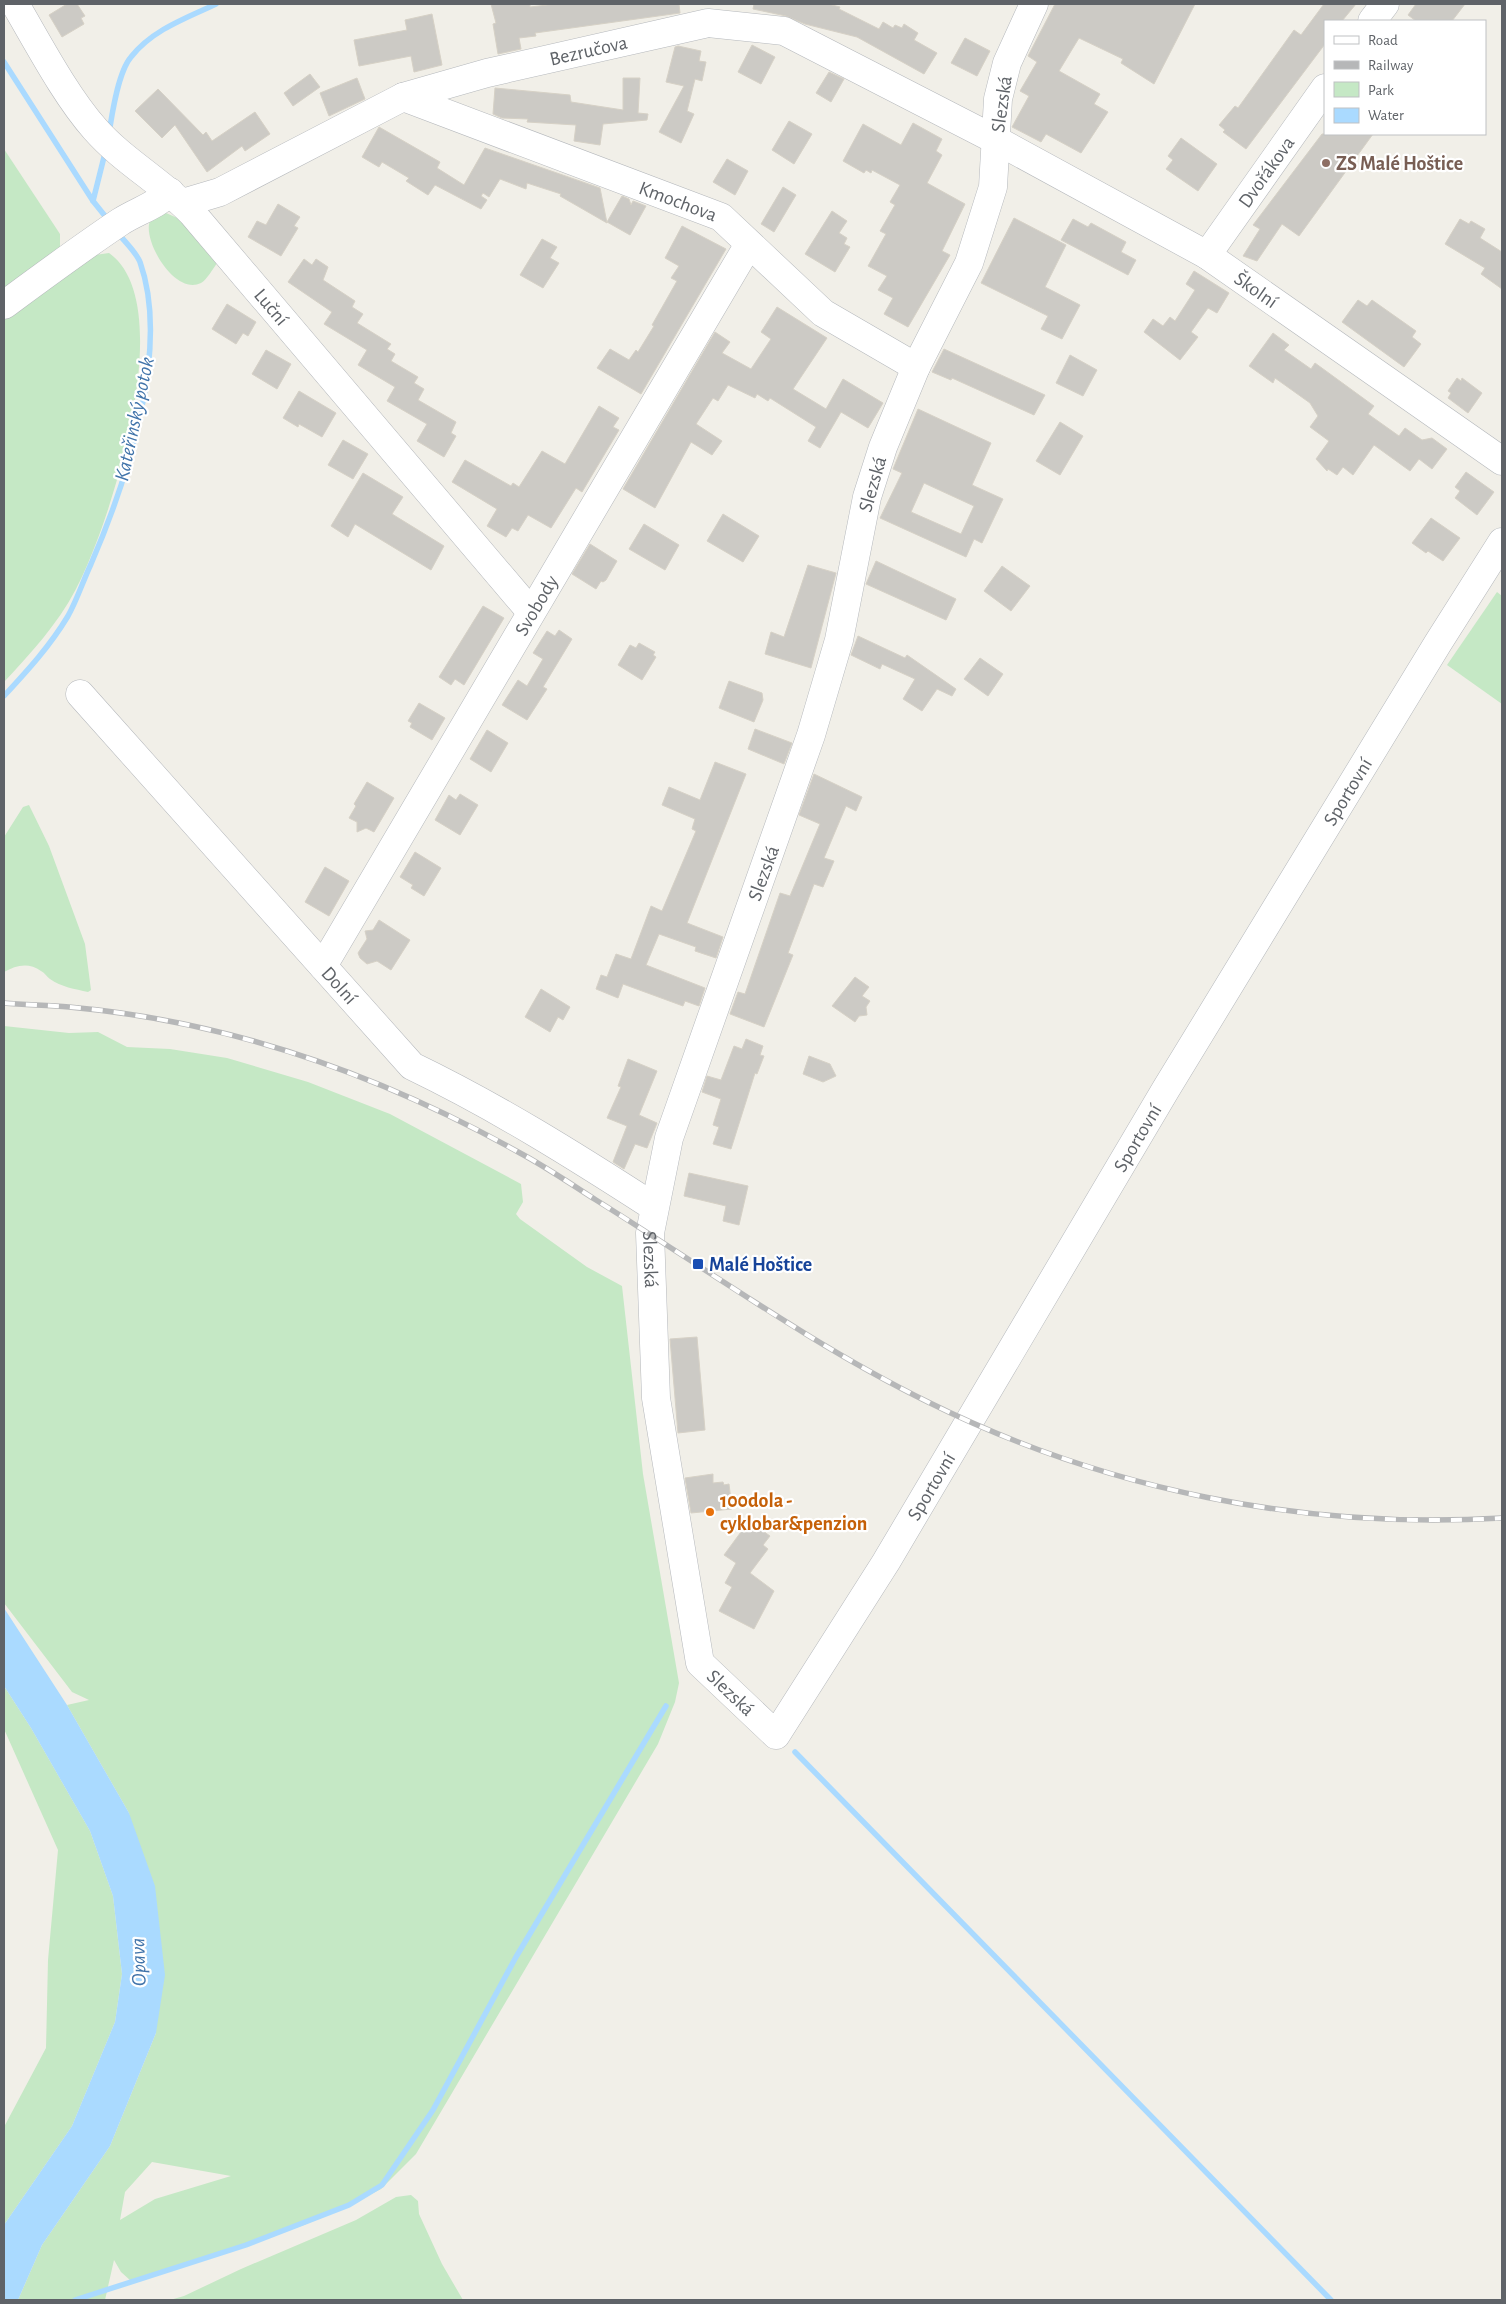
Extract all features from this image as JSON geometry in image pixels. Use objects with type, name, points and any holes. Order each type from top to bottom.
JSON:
[{"type":"street","name":"Luční","points":[[15,4],[61,80],[94,128],[127,159],[176,198],[531,612]]},
{"type":"street","name":"Slezská","points":[[776,1735],[700,1663],[656,1398],[650,1233],[669,1138],[826,688],[839,640],[867,497],[883,447],[916,367],[969,263],[993,187],[998,99],[1007,64],[1034,4]]},
{"type":"street","points":[[1373,20],[1385,4]]},
{"type":"street","name":"Bezručova","points":[[4,305],[128,217],[157,203],[176,198],[220,192],[402,97],[488,73],[708,23],[784,31],[996,140]]},
{"type":"street","name":"Dvořákova","points":[[1207,254],[1324,89]]},
{"type":"street","name":"Kmochova","points":[[402,97],[721,217],[823,313],[916,367]]},
{"type":"street","name":"Školní","points":[[996,140],[1207,254],[1502,461]]},
{"type":"street","name":"Svobody","points":[[323,966],[749,244]]},
{"type":"street","name":"Sportovní","points":[[776,1735],[886,1562],[1171,1081],[1438,643],[1502,542]]},
{"type":"street","name":"Dolní","points":[[80,694],[412,1066],[473,1095],[543,1136],[654,1207]]},
{"type":"green space","points":[[4,149],[60,234],[60,248],[4,296]]},
{"type":"green space","points":[[166,213],[182,220],[218,262],[208,277],[201,283],[191,285],[181,281],[162,264],[156,252],[151,240],[150,221],[154,216]]},
{"type":"green space","points":[[109,253],[130,279],[139,318],[139,365],[132,416],[120,468],[106,517],[90,558],[69,602],[52,627],[4,682],[4,312],[88,256]]},
{"type":"green space","points":[[1497,592],[1502,596],[1502,704],[1447,665]]},
{"type":"green space","points":[[29,805],[49,846],[85,944],[91,990],[88,992],[59,984],[32,966],[18,966],[4,972],[4,837],[23,807]]},
{"type":"green space","points":[[4,1026],[69,1033],[98,1032],[127,1047],[170,1049],[227,1058],[308,1082],[390,1114],[521,1184],[523,1202],[516,1214],[520,1219],[587,1267],[622,1286],[643,1474],[679,1683],[675,1702],[658,1744],[416,2154],[381,2189],[304,2225],[229,2252],[131,2281],[121,2272],[114,2260],[105,2300],[18,2300],[42,2245],[110,2146],[156,2033],[129,1813],[67,1705],[89,1700],[72,1692],[4,1603]],"holes":[[[152,2162],[231,2176],[155,2199],[120,2220],[125,2192]]]},
{"type":"green space","points":[[4,1686],[31,1728],[90,1831],[113,1896],[122,1974],[115,2022],[72,2126],[4,2225],[4,2127],[46,2048],[48,1960],[58,1850],[4,1729]]},
{"type":"green space","points":[[411,2195],[418,2201],[419,2214],[442,2264],[463,2300],[170,2300],[184,2296],[241,2269],[356,2220],[396,2197]]},
{"type":"water","name":"Opava","points":[[4,1608],[67,1705],[129,1813],[155,1886],[165,1975],[156,2033],[110,2146],[42,2245],[18,2300],[4,2300],[4,2225],[72,2126],[115,2022],[122,1974],[113,1896],[90,1831],[31,1728],[4,1686]]},
{"type":"building","points":[[67,4],[77,4],[85,16],[81,18],[84,24],[62,37],[49,15]]},
{"type":"building","points":[[491,4],[530,4],[530,7],[556,4],[679,4],[680,13],[535,33],[536,36],[519,38],[521,49],[498,54],[493,24],[496,23]]},
{"type":"building","points":[[754,4],[828,4],[840,7],[839,9],[879,29],[883,22],[893,28],[895,25],[902,28],[904,24],[918,33],[914,40],[937,53],[924,74],[857,37],[805,24],[786,16],[753,9]]},
{"type":"building","points":[[1055,4],[1195,4],[1154,84],[1121,63],[1123,59],[1079,38],[1059,71],[1100,94],[1094,104],[1108,112],[1081,153],[1046,134],[1041,142],[1012,127],[1029,96],[1020,91],[1037,62],[1028,56]]},
{"type":"building","points":[[1324,4],[1356,4],[1343,20],[1324,20],[1324,45],[1246,149],[1223,132],[1225,130],[1219,125],[1235,106],[1238,108],[1294,30],[1301,35]]},
{"type":"building","points":[[1416,4],[1465,4],[1453,20],[1415,20],[1408,15]]},
{"type":"building","points":[[432,14],[442,65],[414,72],[411,56],[359,66],[354,40],[407,30],[405,20]]},
{"type":"building","points":[[965,38],[990,51],[977,76],[951,63]]},
{"type":"building","points":[[752,45],[775,57],[761,84],[738,72]]},
{"type":"building","points":[[675,47],[701,51],[699,61],[706,62],[702,81],[695,79],[687,111],[694,114],[681,143],[659,132],[684,86],[666,82]]},
{"type":"building","points":[[829,72],[844,79],[831,102],[816,93]]},
{"type":"building","points":[[310,74],[320,87],[293,106],[284,93]]},
{"type":"building","points":[[357,78],[365,99],[329,116],[320,93]]},
{"type":"building","points":[[623,78],[640,78],[638,113],[648,114],[647,120],[603,124],[600,145],[574,141],[576,125],[527,122],[528,119],[502,118],[493,114],[495,88],[570,95],[571,102],[623,110]]},
{"type":"building","points":[[158,89],[203,135],[206,132],[212,141],[255,112],[270,134],[245,151],[242,146],[207,172],[175,125],[162,138],[135,111]]},
{"type":"building","points":[[789,121],[812,134],[794,164],[772,150]]},
{"type":"building","points":[[913,123],[942,139],[936,151],[942,155],[927,183],[965,204],[942,251],[950,255],[908,327],[884,314],[893,298],[878,290],[887,276],[868,266],[886,234],[880,231],[895,205],[890,202],[900,185],[872,170],[871,173],[866,170],[864,173],[843,161],[863,124],[901,145]]},
{"type":"building","points":[[379,127],[440,162],[437,168],[464,185],[485,148],[600,188],[607,223],[560,196],[561,194],[527,183],[526,189],[500,179],[489,197],[483,193],[481,196],[487,200],[481,209],[435,185],[428,195],[406,181],[409,178],[382,162],[379,167],[362,157]]},
{"type":"building","name":"ZS Malé Hoštice","points":[[1322,134],[1372,135],[1299,236],[1282,224],[1257,261],[1243,256],[1260,229],[1253,225]]},
{"type":"building","points":[[1181,138],[1217,164],[1198,191],[1166,169],[1173,160],[1168,156]]},
{"type":"building","points":[[727,159],[748,171],[735,195],[713,182]]},
{"type":"building","points":[[783,187],[796,195],[774,232],[761,224]]},
{"type":"building","points":[[622,196],[629,199],[631,205],[633,201],[646,206],[630,235],[607,222]]},
{"type":"building","points":[[278,204],[300,217],[294,226],[298,228],[281,256],[248,237],[257,221],[266,225]]},
{"type":"building","points":[[832,211],[847,221],[839,233],[847,238],[844,244],[850,247],[835,272],[805,254]]},
{"type":"building","points":[[1014,218],[1066,245],[1045,287],[1080,305],[1062,339],[1041,329],[1048,316],[981,283]]},
{"type":"building","points":[[1073,219],[1088,227],[1091,223],[1126,242],[1121,252],[1136,260],[1128,275],[1061,240]]},
{"type":"building","points":[[1460,219],[1469,224],[1471,221],[1485,229],[1480,238],[1502,252],[1502,289],[1481,274],[1485,268],[1445,244]]},
{"type":"building","points":[[682,226],[726,249],[641,394],[597,368],[610,349],[629,360],[636,350],[638,352],[654,326],[652,325],[677,281],[671,278],[679,266],[665,258]]},
{"type":"building","points":[[542,239],[557,247],[550,258],[559,263],[543,288],[520,275]]},
{"type":"building","points":[[304,259],[312,265],[316,259],[328,267],[323,280],[355,301],[352,307],[363,314],[357,323],[391,344],[387,349],[395,354],[391,361],[418,377],[414,383],[424,389],[418,400],[456,422],[451,433],[456,436],[444,457],[417,441],[427,424],[387,401],[395,387],[358,365],[367,350],[324,324],[332,312],[288,282]]},
{"type":"building","points":[[1194,271],[1229,293],[1217,313],[1208,308],[1191,332],[1198,337],[1180,360],[1144,332],[1153,319],[1163,326],[1170,317],[1175,321],[1195,290],[1186,284]]},
{"type":"building","points":[[1358,300],[1367,306],[1372,300],[1416,331],[1412,337],[1421,344],[1404,367],[1342,322]]},
{"type":"building","points":[[227,304],[256,322],[248,336],[243,333],[236,344],[212,329]]},
{"type":"building","points":[[777,307],[827,338],[793,389],[826,409],[843,379],[883,403],[868,428],[841,412],[820,448],[808,441],[816,427],[770,398],[768,401],[757,394],[755,398],[728,385],[718,401],[713,398],[696,424],[722,441],[712,455],[691,442],[655,508],[623,489],[715,332],[730,342],[722,353],[751,369],[771,339],[761,332]]},
{"type":"building","points":[[1273,333],[1289,345],[1284,350],[1311,369],[1315,363],[1374,406],[1368,414],[1399,436],[1405,428],[1422,440],[1432,438],[1447,449],[1432,469],[1419,459],[1410,471],[1374,445],[1353,475],[1343,467],[1337,475],[1328,469],[1327,471],[1316,459],[1329,441],[1310,427],[1318,416],[1310,403],[1275,378],[1273,383],[1249,366]]},
{"type":"building","points":[[944,349],[1045,395],[1034,415],[952,378],[951,380],[932,372]]},
{"type":"building","points":[[266,350],[291,364],[277,389],[252,374]]},
{"type":"building","points":[[1070,355],[1097,370],[1083,396],[1056,383]]},
{"type":"building","points":[[1457,378],[1461,381],[1462,378],[1482,393],[1468,413],[1448,398],[1451,393],[1448,391]]},
{"type":"building","points":[[299,391],[336,413],[322,437],[299,424],[298,427],[283,418]]},
{"type":"building","points":[[599,406],[619,418],[613,427],[619,430],[582,492],[576,488],[551,528],[528,515],[518,531],[512,528],[506,537],[487,526],[497,509],[452,482],[465,460],[511,486],[513,483],[519,487],[542,451],[565,464]]},
{"type":"building","points":[[918,409],[991,443],[972,485],[1003,499],[982,543],[974,539],[966,557],[880,518],[902,473],[893,469]],"holes":[[[924,483],[974,506],[961,534],[911,512]]]},
{"type":"building","points":[[1060,422],[1083,436],[1060,475],[1036,461]]},
{"type":"building","points":[[343,440],[368,454],[353,479],[328,465]]},
{"type":"building","points":[[1466,472],[1494,492],[1477,515],[1455,498],[1460,491],[1455,487]]},
{"type":"building","points":[[363,473],[403,497],[392,514],[444,546],[431,570],[355,524],[348,537],[331,526]]},
{"type":"building","points":[[723,514],[759,536],[743,562],[707,541]]},
{"type":"building","points":[[1431,518],[1460,538],[1443,561],[1428,551],[1426,553],[1412,543]]},
{"type":"building","points":[[644,524],[679,545],[665,570],[629,549]]},
{"type":"building","points":[[590,544],[617,561],[606,580],[601,581],[596,589],[572,574]]},
{"type":"building","points":[[876,561],[956,599],[946,620],[866,584]]},
{"type":"building","points":[[808,565],[836,573],[811,668],[765,654],[771,632],[784,637]]},
{"type":"building","points":[[1002,566],[1030,586],[1011,611],[984,591]]},
{"type":"building","points":[[483,606],[504,618],[464,685],[455,679],[451,685],[439,677]]},
{"type":"building","points":[[559,630],[572,639],[543,687],[547,689],[527,720],[502,705],[518,680],[527,686],[543,659],[533,653],[547,631],[555,636]]},
{"type":"building","points":[[858,636],[905,658],[907,655],[956,689],[952,696],[937,689],[922,711],[903,699],[915,679],[882,664],[880,669],[851,655]]},
{"type":"building","points":[[639,643],[655,652],[653,655],[656,657],[642,680],[618,665],[630,645],[636,648]]},
{"type":"building","points":[[980,658],[1003,674],[988,696],[964,679]]},
{"type":"building","points":[[729,681],[762,693],[763,700],[754,722],[719,708]]},
{"type":"building","points":[[419,703],[445,718],[432,740],[410,727],[412,723],[408,721]]},
{"type":"building","points":[[755,729],[792,743],[784,764],[748,749]]},
{"type":"building","points":[[487,730],[508,743],[491,772],[470,759]]},
{"type":"building","points":[[715,762],[746,774],[687,923],[723,937],[716,958],[695,951],[696,947],[659,934],[646,965],[705,988],[699,1006],[685,1001],[683,1006],[623,984],[618,998],[596,989],[601,975],[607,977],[616,954],[631,959],[651,906],[662,911],[696,831],[692,829],[695,819],[662,805],[669,787],[700,800]]},
{"type":"building","points":[[814,774],[862,797],[856,811],[846,806],[824,858],[834,861],[823,887],[814,884],[788,953],[793,955],[764,1027],[730,1014],[738,992],[745,994],[780,893],[790,896],[820,824],[799,815]]},
{"type":"building","points":[[367,782],[394,798],[374,832],[366,828],[357,832],[357,822],[349,818],[356,806],[354,804]]},
{"type":"building","points":[[460,794],[478,805],[460,835],[435,820],[449,795],[456,800]]},
{"type":"building","points":[[415,852],[441,868],[424,896],[411,888],[413,885],[400,877]]},
{"type":"building","points":[[325,867],[349,881],[329,916],[305,902]]},
{"type":"building","points":[[379,920],[410,940],[391,970],[377,961],[367,964],[360,958],[358,953],[367,939],[365,931],[373,930]]},
{"type":"building","points":[[855,977],[869,987],[862,996],[870,1001],[866,1007],[867,1015],[859,1016],[855,1022],[832,1006]]},
{"type":"building","points":[[541,989],[570,1007],[563,1020],[558,1017],[550,1032],[525,1017]]},
{"type":"building","points":[[746,1039],[763,1046],[760,1055],[764,1056],[757,1074],[755,1073],[731,1149],[713,1144],[719,1127],[713,1125],[721,1099],[702,1092],[707,1076],[721,1080],[734,1046],[742,1049]]},
{"type":"building","points":[[809,1056],[830,1064],[836,1076],[823,1082],[803,1074]]},
{"type":"building","points":[[628,1059],[657,1071],[639,1115],[657,1123],[647,1148],[635,1144],[624,1169],[613,1162],[627,1126],[607,1118],[621,1087],[618,1086]]},
{"type":"building","points":[[689,1173],[748,1186],[739,1225],[723,1221],[726,1206],[684,1196]]},
{"type":"building","points":[[697,1337],[705,1430],[678,1433],[670,1339]]},
{"type":"building","points":[[713,1474],[713,1483],[723,1482],[724,1485],[729,1484],[732,1509],[691,1513],[685,1478]]},
{"type":"building","points":[[749,1521],[770,1536],[763,1545],[768,1549],[750,1573],[774,1591],[754,1629],[719,1611],[732,1587],[725,1583],[736,1563],[724,1555]]},
{"type":"waterway","points":[[110,127],[120,80],[131,57],[159,32],[216,4]]},
{"type":"waterway","name":"Kateřinský potok","points":[[4,62],[93,201],[109,221]]},
{"type":"waterway","points":[[93,201],[104,157]]},
{"type":"waterway","name":"Kateřinský potok","points":[[4,696],[46,648],[71,610],[118,495],[140,415],[147,374],[150,334],[148,297],[140,262],[133,250],[117,232]]},
{"type":"waterway","points":[[75,2300],[246,2245],[349,2205],[382,2185],[433,2110],[516,1957],[666,1706]]},
{"type":"waterway","points":[[795,1752],[1331,2300]]},
{"type":"railway","points":[[4,1003],[69,1007],[128,1014],[187,1025],[245,1039],[302,1056],[358,1076],[413,1099],[467,1125],[539,1164],[760,1305],[885,1380],[995,1433],[1065,1459],[1135,1481],[1208,1498],[1280,1510],[1354,1517],[1428,1520],[1502,1518]]},
{"type":"place","name":"ZS Malé Hoštice","points":[[1326,163]]},
{"type":"place","name":"Malé Hoštice","points":[[698,1264]]},
{"type":"place","name":"100dola - cyklobar&penzion","points":[[710,1512]]}]
